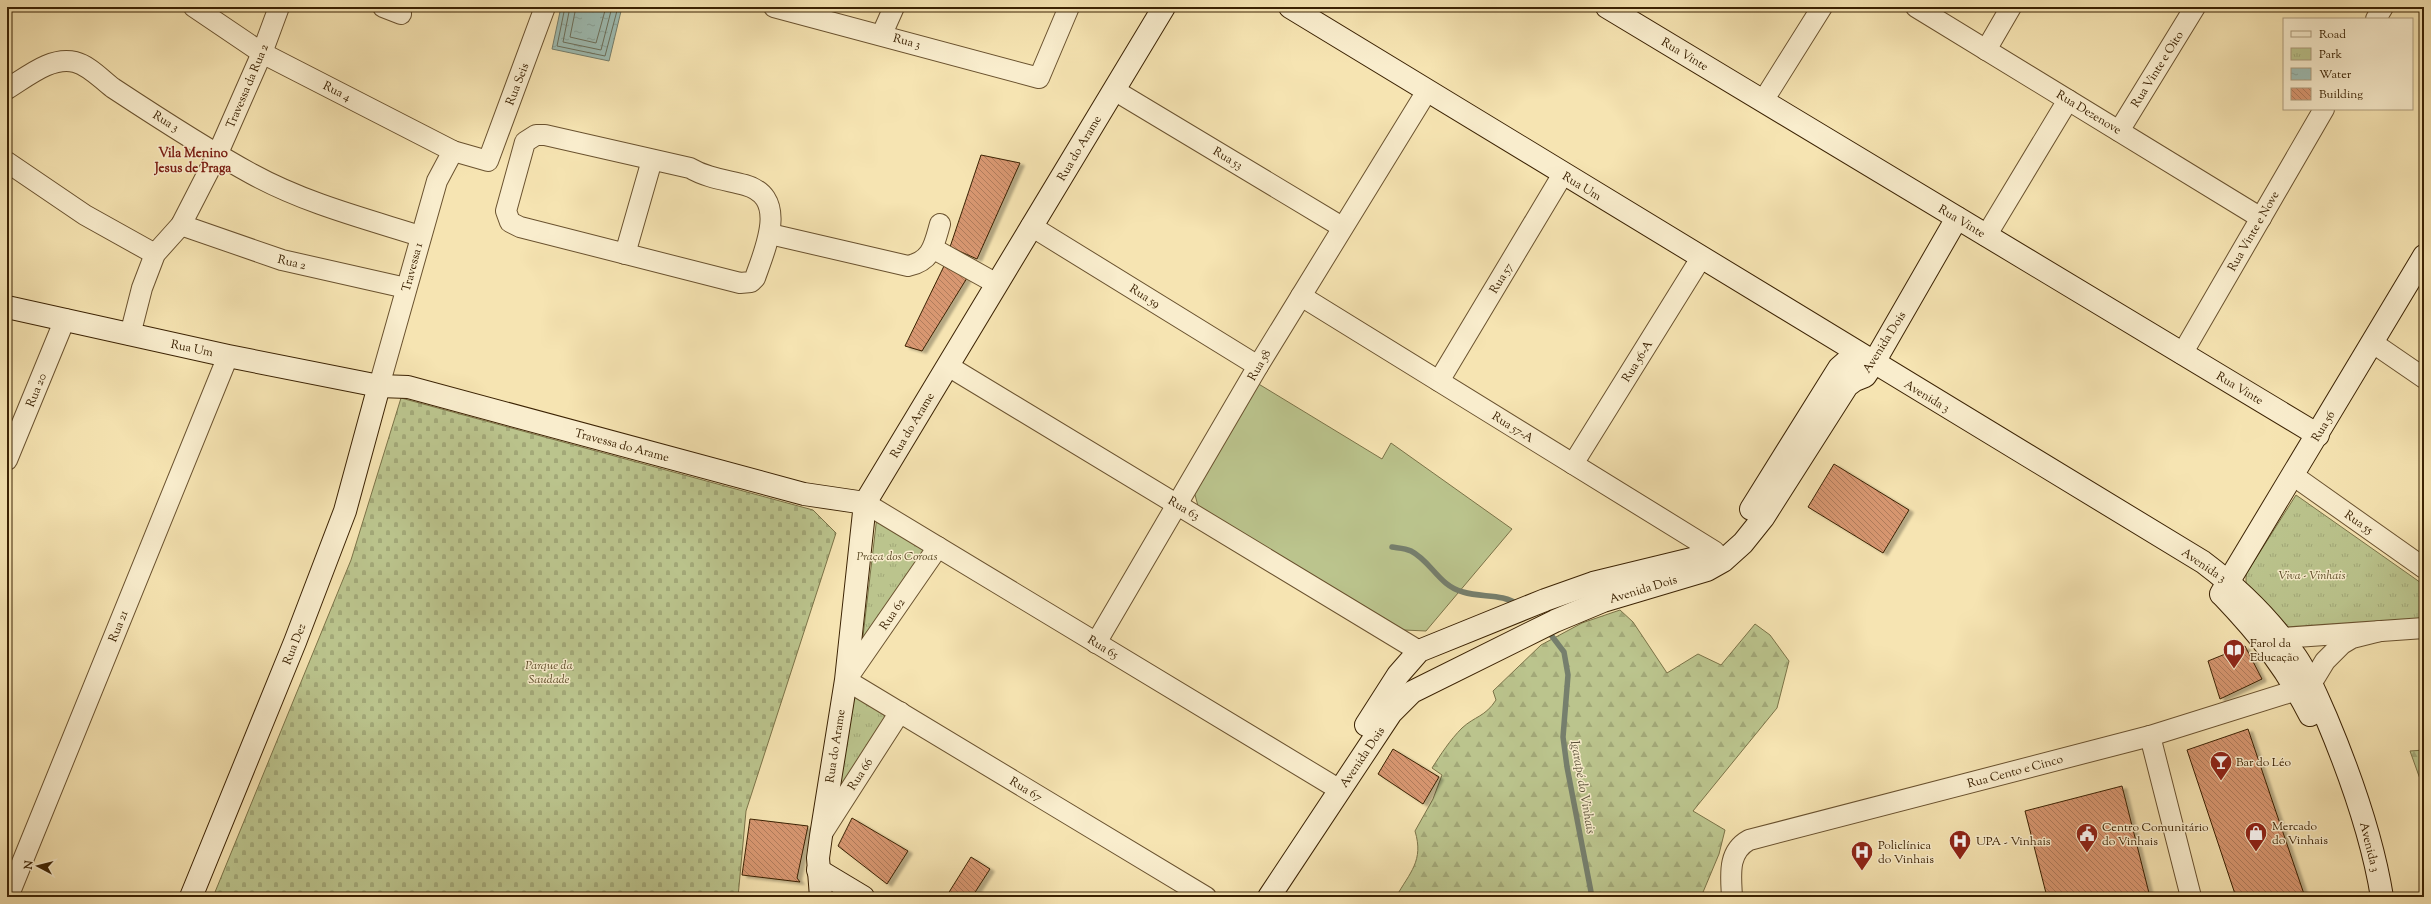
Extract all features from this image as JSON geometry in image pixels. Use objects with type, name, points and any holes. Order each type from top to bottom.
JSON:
[{"type":"street","name":"Rua 4","points":[[194,7],[262,53],[453,151],[488,161]]},
{"type":"street","name":"Travessa da Rua 2","points":[[130,335],[142,288],[155,254],[181,224],[218,153],[262,53],[279,7]]},
{"type":"street","name":"Rua Seis","points":[[488,161],[546,7]]},
{"type":"street","name":"Rua 3","points":[[774,7],[882,34],[1039,78],[1069,7]]},
{"type":"street","points":[[882,34],[894,7]]},
{"type":"street","name":"Rua do Arame","points":[[823,897],[818,870],[820,836],[846,680],[865,503],[1164,7]]},
{"type":"street","name":"Rua Um","points":[[1290,7],[1701,258],[1868,367]]},
{"type":"street","name":"Rua Vinte","points":[[1607,7],[2318,435]]},
{"type":"street","points":[[1763,101],[1822,7]]},
{"type":"street","name":"Rua Dezenove","points":[[1916,7],[2261,218]]},
{"type":"street","points":[[1986,50],[2011,7]]},
{"type":"street","name":"Rua Vinte e Oito","points":[[2119,131],[2195,7]]},
{"type":"street","points":[[2377,18],[2383,7]]},
{"type":"street","name":"Rua 3","points":[[7,89],[51,63],[64,61],[76,62],[87,67],[112,87],[252,174],[300,197],[420,236]]},
{"type":"street","name":"Rua 53","points":[[1114,90],[1342,227]]},
{"type":"street","name":"Rua 58","points":[[1096,643],[1179,505],[1258,366],[1342,227],[1427,91]]},
{"type":"street","points":[[1986,236],[2068,100]]},
{"type":"street","name":"Rua Vinte e Nove","points":[[2182,354],[2323,110]]},
{"type":"street","points":[[536,135],[545,135],[690,168],[702,176],[755,189],[763,194],[767,202],[771,217],[770,234],[755,278],[746,284],[520,227],[510,222],[506,211],[525,142],[536,135]]},
{"type":"street","name":"Travessa 1","points":[[379,386],[420,236],[437,181],[453,151]]},
{"type":"street","points":[[625,254],[652,160]]},
{"type":"street","points":[[7,162],[85,215],[155,254]]},
{"type":"street","name":"Rua 57","points":[[1439,382],[1563,174]]},
{"type":"street","name":"Avenida Dois","points":[[1254,897],[1334,786],[1391,713],[1408,696],[1555,621],[1604,601],[1707,570],[1749,512],[1839,368],[1847,361],[1868,367],[1957,218]]},
{"type":"street","name":"Rua 2","points":[[181,224],[282,260],[406,288]]},
{"type":"street","points":[[770,234],[908,266],[923,262],[934,249],[940,224]]},
{"type":"street","name":"Rua 59","points":[[1032,226],[1258,366]]},
{"type":"street","points":[[934,249],[997,284]]},
{"type":"street","name":"Rua 56","points":[[2225,588],[2294,476],[2424,256]]},
{"type":"street","name":"Rua 56-A","points":[[1572,464],[1701,258]]},
{"type":"street","name":"Rua 57-A","points":[[1301,296],[1718,556]]},
{"type":"street","name":"Rua Um","points":[[7,307],[228,356],[379,386]]},
{"type":"street","name":"Rua 20","points":[[7,460],[65,319]]},
{"type":"street","points":[[2373,343],[2424,378]]},
{"type":"street","name":"Rua 21","points":[[8,897],[228,356]]},
{"type":"street","name":"Rua 63","points":[[948,366],[1419,651]]},
{"type":"street","name":"Avenida 3","points":[[1868,367],[2196,558],[2276,644],[2296,657],[2304,687],[2353,829],[2370,897]]},
{"type":"street","name":"Travessa do Arame","points":[[379,386],[408,387],[804,494],[865,503]]},
{"type":"street","name":"Rua Dez","points":[[191,897],[295,642],[345,511],[379,386]]},
{"type":"street","name":"Rua 55","points":[[2294,476],[2424,568]]},
{"type":"street","name":"Rua 65","points":[[865,503],[1334,786]]},
{"type":"street","name":"Rua 62","points":[[846,680],[938,547]]},
{"type":"street","name":"Avenida Dois","points":[[1269,897],[1398,675],[1419,651],[1545,600],[1594,583],[1678,563],[1718,556]]},
{"type":"street","points":[[2276,644],[2380,631],[2424,628]]},
{"type":"street","points":[[2304,687],[2332,651],[2352,638],[2380,631]]},
{"type":"street","name":"Rua 67","points":[[846,680],[1206,897]]},
{"type":"street","name":"Avenida 3","points":[[2304,687],[2346,765],[2365,826],[2382,897]]},
{"type":"street","name":"Rua Cento e Cinco","points":[[1732,897],[1731,866],[1736,850],[1749,840],[2150,736],[2304,687]]},
{"type":"street","name":"Rua 66","points":[[820,836],[900,712]]},
{"type":"street","points":[[2150,736],[2191,897]]},
{"type":"street","points":[[818,870],[863,897]]},
{"type":"street","points":[[823,897],[830,889],[844,885]]},
{"type":"green space","points":[[1257,383],[1382,459],[1391,443],[1512,529],[1426,631],[1404,630],[1198,506],[1194,491]]},
{"type":"green space","name":"Parque da Saudade","points":[[401,398],[813,510],[836,533],[746,811],[738,897],[213,897],[351,560]]},
{"type":"green space","name":"Viva - Vinhais","points":[[2296,495],[2424,585],[2424,623],[2285,629],[2246,583],[2246,574]]},
{"type":"green space","name":"Praça dos Coroas","points":[[877,516],[930,549],[862,645]]},
{"type":"green space","points":[[1620,610],[1633,622],[1667,673],[1698,654],[1721,665],[1755,624],[1770,635],[1789,661],[1777,708],[1693,811],[1725,830],[1719,854],[1701,897],[1396,897],[1411,873],[1417,858],[1418,850],[1415,831],[1433,799],[1442,775],[1432,768],[1442,752],[1462,728],[1492,706],[1496,700],[1493,691],[1541,645],[1582,623]]},
{"type":"green space","points":[[854,695],[889,718],[837,803]]},
{"type":"green space","points":[[2424,750],[2424,790],[2410,751]]},
{"type":"water","points":[[561,7],[622,7],[609,61],[552,49]]},
{"type":"building","points":[[981,155],[1020,163],[977,259],[950,247]]},
{"type":"building","points":[[944,266],[967,278],[922,351],[905,346]]},
{"type":"building","points":[[1834,464],[1909,510],[1883,553],[1808,507]]},
{"type":"building","name":"Farol da Educação","points":[[2245,646],[2262,679],[2220,699],[2208,661]]},
{"type":"building","name":"Mercado do Vinhais","points":[[2248,729],[2305,897],[2236,897],[2187,750]]},
{"type":"building","points":[[1393,749],[1439,777],[1423,804],[1378,774]]},
{"type":"building","name":"Centro Comunitário do Vinhais","points":[[2122,786],[2150,897],[2047,897],[2025,811]]},
{"type":"building","points":[[852,818],[908,851],[887,884],[838,846]]},
{"type":"building","points":[[750,819],[808,826],[797,878],[800,882],[742,875]]},
{"type":"building","points":[[971,857],[990,869],[972,897],[946,897]]},
{"type":"waterway","name":"Igarapé do Vinhais","points":[[1392,547],[1409,550],[1418,555],[1441,579],[1455,589],[1470,594],[1499,597],[1513,601],[1519,605]]},
{"type":"waterway","name":"Igarapé do Vinhais","points":[[1548,631],[1564,652],[1568,675],[1563,737],[1567,767],[1592,897]]},
{"type":"place","name":"Farol da Educação","points":[[2234,670]]},
{"type":"place","name":"Bar do Léo","points":[[2221,782]]},
{"type":"place","name":"Mercado do Vinhais","points":[[2256,852]]},
{"type":"place","name":"Centro Comunitário do Vinhais","points":[[2087,854]]},
{"type":"place","name":"UPA - Vinhais","points":[[1960,860]]},
{"type":"place","name":"Policlínica do Vinhais","points":[[1862,872]]},
{"type":"district","name":"Vila Menino Jesus de Praga","points":[[193,160]]}]
